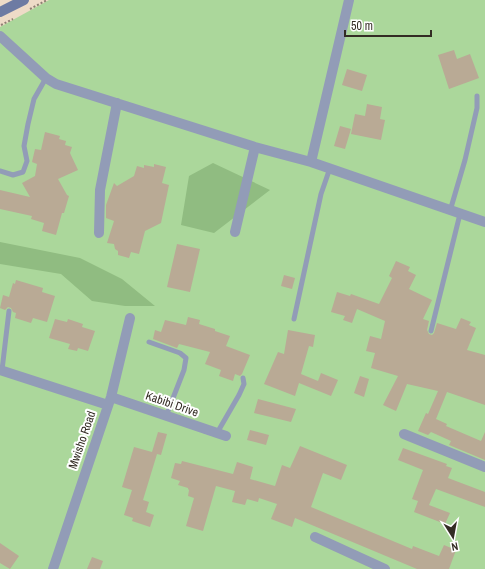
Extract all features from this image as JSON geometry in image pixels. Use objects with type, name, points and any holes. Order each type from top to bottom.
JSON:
[{"type":"street","points":[[0,12],[24,0]]},
{"type":"street","points":[[311,162],[349,0]]},
{"type":"street","points":[[0,36],[46,78],[56,84],[255,147],[330,168],[485,222]]},
{"type":"street","points":[[99,233],[100,190],[117,103]]},
{"type":"street","points":[[235,232],[255,147]]},
{"type":"street","name":"Mwisho Road","points":[[53,569],[109,401],[130,318]]},
{"type":"street","name":"Kabibi Drive","points":[[1,370],[166,416],[222,435]]},
{"type":"street","points":[[404,434],[485,466]]},
{"type":"street","points":[[315,537],[385,569]]},
{"type":"lane","points":[[0,171],[13,175],[23,172],[27,161],[24,146],[34,99],[46,78]]},
{"type":"lane","points":[[431,331],[477,108],[477,96]]},
{"type":"lane","points":[[294,319],[321,194],[330,168]]},
{"type":"lane","points":[[1,370],[9,311]]},
{"type":"lane","points":[[148,342],[180,353],[186,358],[184,370],[166,416]]},
{"type":"lane","points":[[222,435],[244,384],[243,378]]},
{"type":"green space","points":[[49,0],[485,0],[485,569],[0,569],[0,27]]},
{"type":"green space","points":[[213,163],[270,190],[214,233],[181,225],[189,176]]},
{"type":"green space","points":[[0,242],[80,258],[122,279],[155,306],[125,306],[92,301],[61,274],[0,264]]},
{"type":"building","points":[[454,50],[457,59],[470,54],[479,78],[449,89],[438,55]]},
{"type":"building","points":[[347,69],[367,75],[362,91],[342,85]]},
{"type":"building","points":[[367,104],[382,107],[380,119],[385,120],[381,140],[351,134],[355,114],[365,116]]},
{"type":"building","points":[[340,126],[351,129],[345,149],[334,146]]},
{"type":"building","points":[[45,132],[60,136],[59,139],[66,141],[65,145],[72,147],[70,153],[78,170],[58,179],[69,196],[64,213],[62,213],[56,235],[42,231],[44,223],[31,219],[32,216],[0,209],[0,190],[30,197],[22,183],[35,176],[37,164],[32,162],[35,149],[41,150]]},
{"type":"building","points":[[154,164],[166,167],[162,183],[169,185],[161,223],[145,231],[139,254],[131,252],[129,258],[118,255],[118,251],[115,249],[114,244],[107,243],[114,221],[106,218],[106,205],[114,183],[117,186],[134,176],[137,166],[144,168],[144,165],[154,167]]},
{"type":"building","points":[[177,244],[200,249],[190,292],[167,287]]},
{"type":"building","points":[[396,261],[410,267],[408,271],[416,275],[409,289],[432,300],[423,319],[429,321],[427,330],[429,334],[432,335],[434,333],[437,323],[456,329],[461,318],[471,322],[469,325],[476,328],[467,350],[485,355],[485,405],[447,392],[436,419],[447,424],[446,426],[481,441],[485,432],[485,460],[449,445],[451,441],[431,432],[428,435],[418,431],[426,413],[428,414],[438,391],[407,384],[396,411],[383,405],[398,376],[371,368],[375,353],[366,351],[370,336],[381,339],[385,321],[357,309],[352,323],[343,320],[345,316],[331,312],[337,292],[350,296],[351,294],[379,304],[392,278],[389,276]]},
{"type":"building","points":[[284,275],[295,278],[292,289],[281,286]]},
{"type":"building","points":[[16,280],[43,288],[42,292],[55,296],[47,322],[33,318],[31,323],[15,318],[16,313],[13,312],[11,308],[8,307],[5,310],[0,308],[3,295],[9,297],[13,283],[15,284]]},
{"type":"building","points":[[188,317],[200,320],[199,324],[230,336],[226,346],[250,355],[240,376],[235,374],[233,381],[219,376],[221,370],[205,364],[210,352],[179,344],[177,348],[153,339],[155,330],[161,332],[165,320],[186,325]]},
{"type":"building","points":[[55,319],[67,322],[68,319],[83,324],[82,327],[95,331],[88,351],[78,348],[77,351],[68,349],[70,344],[49,338]]},
{"type":"building","points":[[288,330],[315,335],[313,347],[309,346],[301,374],[318,381],[321,373],[338,380],[331,396],[299,383],[295,396],[264,384],[278,352],[284,354]]},
{"type":"building","points":[[360,376],[369,379],[364,397],[354,393]]},
{"type":"building","points":[[258,399],[296,409],[291,422],[254,413]]},
{"type":"building","points":[[178,400],[185,407],[183,411],[180,412],[177,412],[175,407]]},
{"type":"building","points":[[250,430],[269,435],[266,445],[247,440]]},
{"type":"building","points":[[158,432],[167,434],[161,455],[157,454],[143,500],[149,502],[146,512],[154,515],[150,527],[132,521],[133,518],[124,515],[132,490],[122,487],[134,447],[152,452]]},
{"type":"building","points":[[300,446],[347,465],[341,480],[323,473],[311,507],[412,549],[413,546],[439,556],[444,545],[456,550],[449,569],[417,569],[295,518],[292,527],[271,519],[277,504],[259,498],[258,502],[247,499],[245,505],[232,502],[235,491],[216,486],[203,531],[186,526],[194,498],[188,496],[188,488],[178,485],[180,481],[171,478],[175,463],[181,464],[182,461],[233,474],[237,462],[253,467],[250,479],[275,486],[282,465],[290,468]]},
{"type":"building","points":[[403,448],[447,464],[446,466],[452,468],[448,478],[485,492],[485,507],[436,489],[429,505],[450,513],[445,524],[414,512],[418,501],[412,499],[423,470],[398,460]]},
{"type":"building","points":[[0,543],[19,556],[10,569],[0,563]]},
{"type":"building","points":[[92,557],[103,561],[100,569],[87,569]]}]
